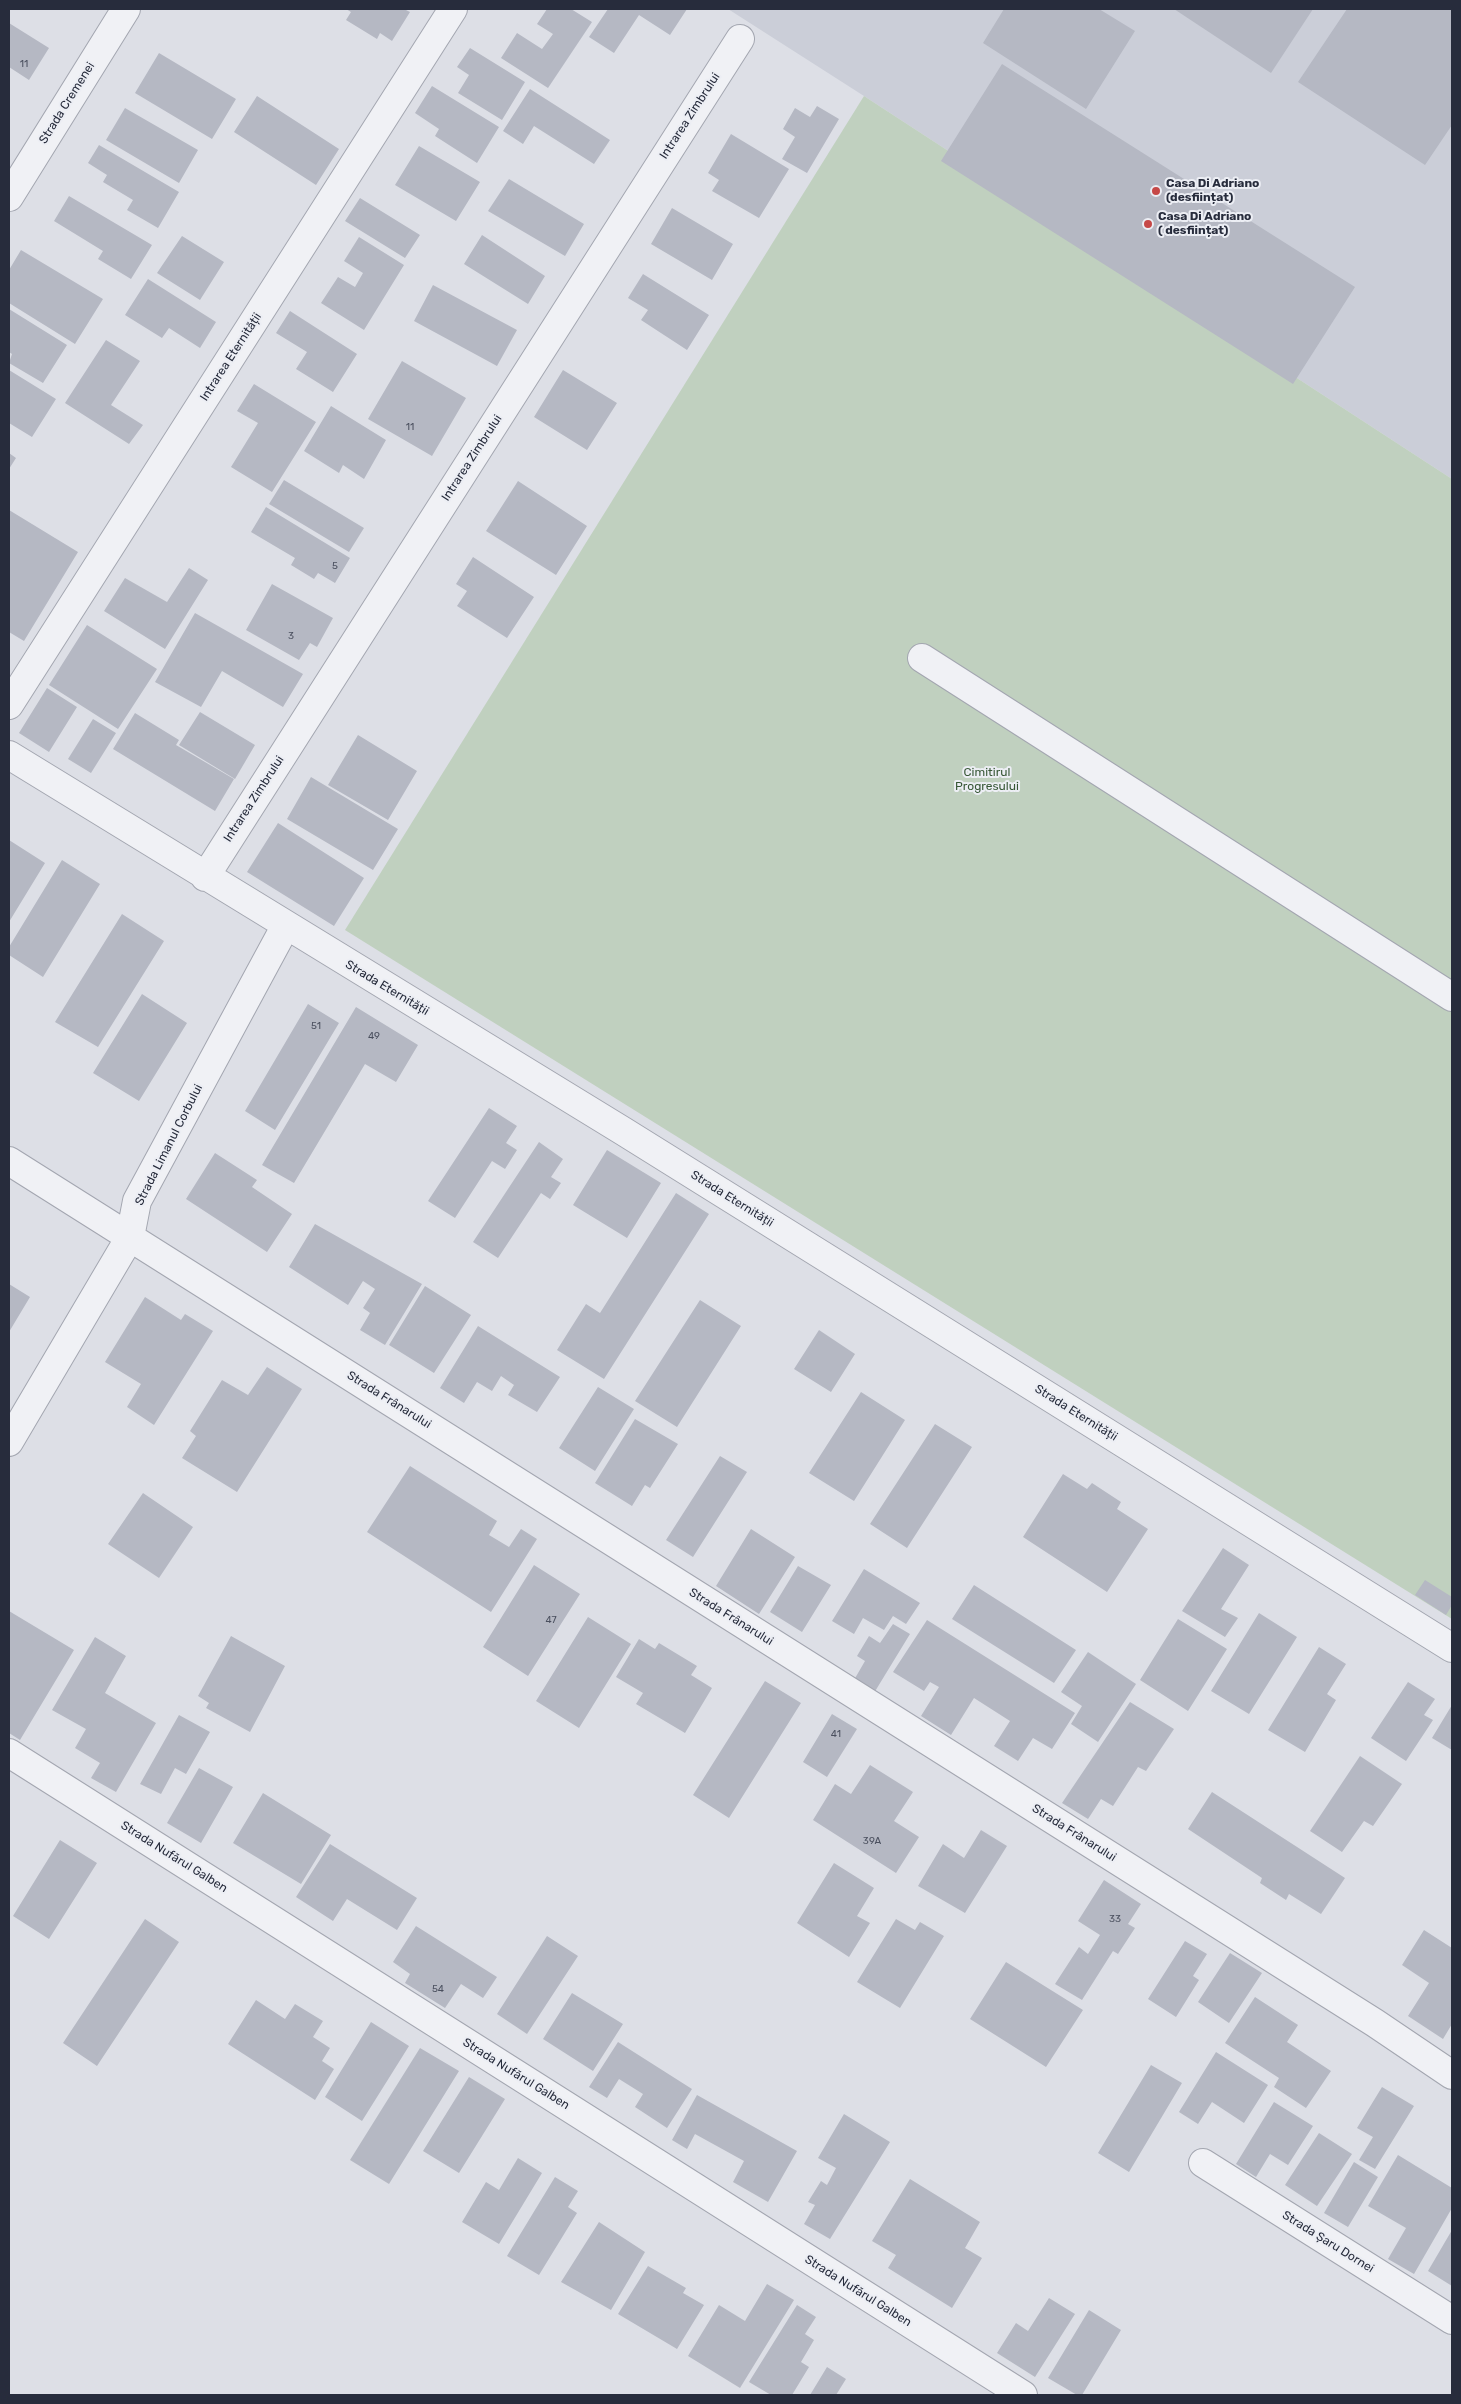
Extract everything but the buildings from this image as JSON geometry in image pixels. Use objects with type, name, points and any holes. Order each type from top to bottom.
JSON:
[{"type":"street","name":"Strada Cremenei","points":[[9,197],[126,9]]},
{"type":"street","name":"Intrarea Eternității","points":[[9,705],[453,9]]},
{"type":"street","name":"Intrarea Zimbrului","points":[[205,876],[740,39]]},
{"type":"street","points":[[922,658],[1452,997]]},
{"type":"street","name":"Strada Eternității","points":[[9,755],[631,1136],[1452,1648]]},
{"type":"street","name":"Strada Limanul Corbului","points":[[9,1442],[130,1237],[137,1201],[286,926]]},
{"type":"street","name":"Strada Frânarului","points":[[9,1161],[1358,2012],[1452,2075]]},
{"type":"street","name":"Strada Nufărul Galben","points":[[9,1753],[1023,2395]]},
{"type":"street","name":"Strada Șaru Dornei","points":[[1203,2164],[1452,2320]]},
{"type":"shaded area","points":[[728,9],[1452,9],[1452,479],[864,96]]},
{"type":"green space","name":"Cimitirul Progresului","points":[[864,96],[1452,479],[1452,1619],[345,930]]},
{"type":"place","name":"Casa Di Adriano (desființat)","points":[[1156,191]]},
{"type":"place","name":"Casa Di Adriano ( desființat)","points":[[1148,224]]}]
